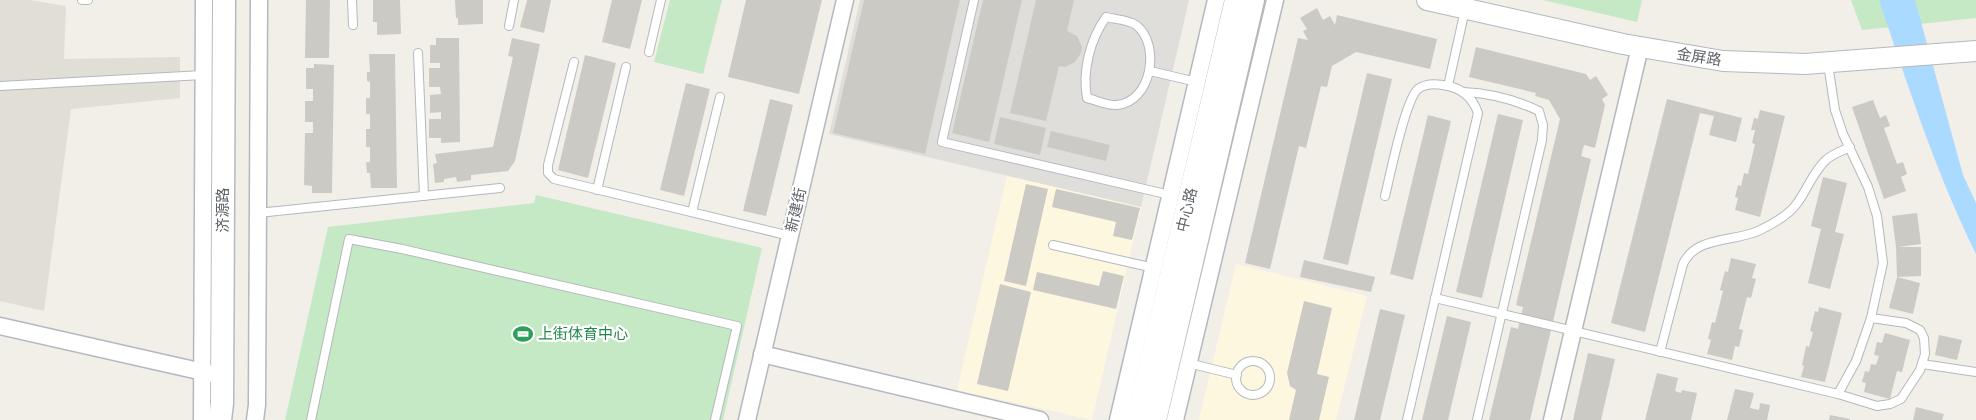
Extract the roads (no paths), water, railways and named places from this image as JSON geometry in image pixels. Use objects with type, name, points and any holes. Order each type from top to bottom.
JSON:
[{"type":"main road","name":"济源路","points":[[220,420],[212,374],[224,0]]},
{"type":"main road","name":"济源路","points":[[236,420],[238,404],[239,0]]},
{"type":"main road","name":"中心路","points":[[1137,420],[1236,0]]},
{"type":"main road","name":"中心路","points":[[1154,420],[1179,361],[1253,0]]},
{"type":"street","points":[[202,420],[212,374],[204,75],[204,0]]},
{"type":"street","points":[[255,420],[258,213],[258,0]]},
{"type":"street","name":"新建街","points":[[747,420],[845,0]]},
{"type":"street","points":[[1118,420],[1216,0]]},
{"type":"street","points":[[1176,420],[1179,361],[1275,0]]},
{"type":"street","name":"金屏路","points":[[1427,0],[1640,47],[1723,61],[1786,64],[1976,51]]},
{"type":"street","points":[[1552,420],[1640,47]]},
{"type":"street","points":[[0,326],[212,374]]},
{"type":"street","points":[[762,354],[1040,420]]},
{"type":"lane","points":[[82,0],[88,0]]},
{"type":"lane","points":[[352,0],[353,25]]},
{"type":"lane","points":[[509,26],[514,0]]},
{"type":"lane","points":[[649,52],[661,0]]},
{"type":"lane","points":[[974,0],[942,142],[1170,195]]},
{"type":"lane","points":[[1448,86],[1465,9]]},
{"type":"lane","points":[[1106,18],[1135,24],[1140,30],[1145,37],[1150,71],[1141,91],[1132,100],[1117,105],[1087,98],[1085,84],[1089,56],[1096,31],[1106,18]]},
{"type":"lane","points":[[418,53],[424,196]]},
{"type":"lane","points":[[574,62],[548,173],[554,179],[790,236]]},
{"type":"lane","points":[[1836,62],[1835,110],[1842,134],[1868,186],[1877,216],[1882,243],[1883,263],[1870,318],[1856,361],[1838,394]]},
{"type":"lane","points":[[597,190],[626,68]]},
{"type":"lane","points":[[1150,71],[1197,82]]},
{"type":"lane","points":[[0,86],[204,75]]},
{"type":"lane","points":[[1384,196],[1409,104],[1418,89],[1433,84],[1448,86],[1463,92],[1475,92],[1524,104],[1539,111],[1544,125],[1542,140],[1477,420]]},
{"type":"lane","points":[[1407,420],[1478,113],[1476,105],[1463,92]]},
{"type":"lane","points":[[692,212],[720,97]]},
{"type":"lane","points":[[1660,352],[1682,264],[1687,255],[1704,244],[1756,232],[1779,219],[1797,204],[1816,170],[1828,158],[1850,147]]},
{"type":"lane","points":[[258,213],[500,188]]},
{"type":"lane","points":[[311,420],[349,239],[737,326],[715,420]]},
{"type":"lane","points":[[1053,245],[1154,268]]},
{"type":"lane","points":[[1436,298],[1838,394],[1877,406],[1890,404],[1901,400],[1911,387],[1925,354],[1924,338],[1920,330],[1906,322],[1870,318]]},
{"type":"lane","points":[[1179,361],[1237,375]]},
{"type":"lane","points":[[1257,362],[1267,368],[1270,380],[1264,391],[1252,395],[1241,390],[1237,375],[1243,365],[1257,362]]},
{"type":"lane","points":[[1922,364],[1976,372]]},
{"type":"water","points":[[1879,0],[1915,0],[1963,175],[1976,203],[1976,254],[1935,161]]},
{"type":"place","name":"上街体育中心","points":[[523,334]]}]
